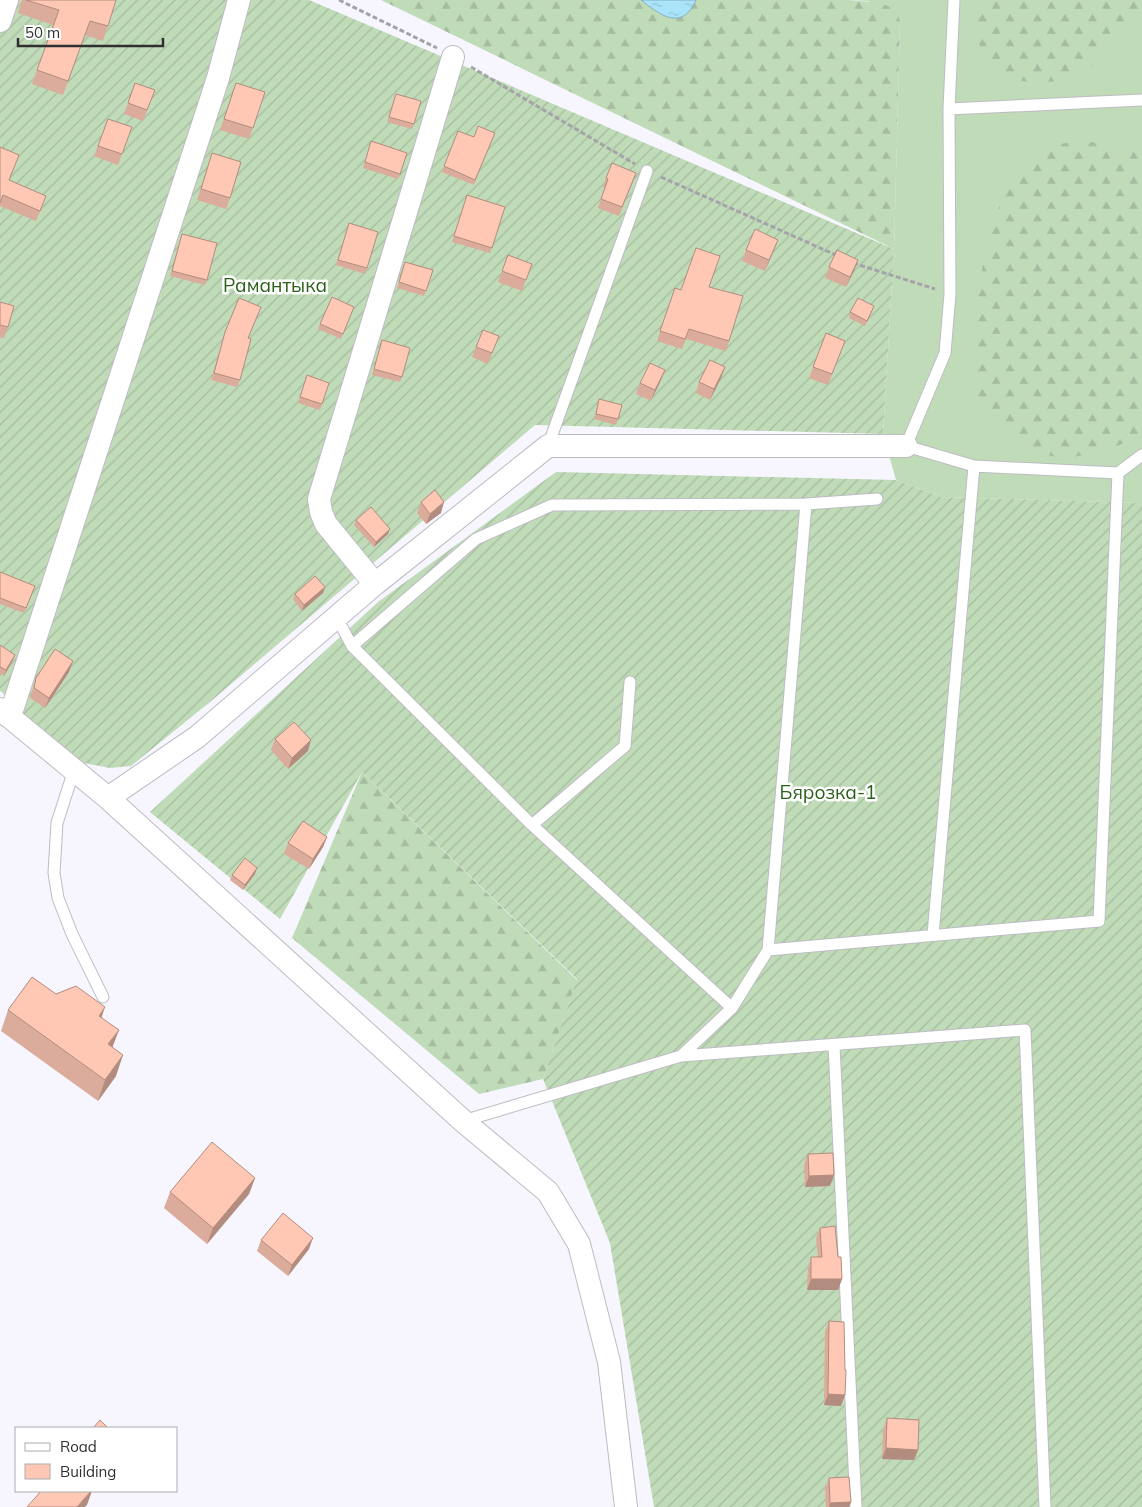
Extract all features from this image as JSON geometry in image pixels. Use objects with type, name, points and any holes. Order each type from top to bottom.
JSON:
[{"type":"street","points":[[0,21],[7,0]]},
{"type":"street","points":[[238,0],[215,88],[13,707],[4,713],[108,798],[463,1121],[548,1192],[579,1244],[609,1362],[626,1507]]},
{"type":"street","points":[[375,584],[326,524],[321,512],[319,499],[453,57]]},
{"type":"street","points":[[108,798],[197,737],[375,584],[548,446],[906,446]]},
{"type":"lane","points":[[954,0],[949,108],[950,294],[945,353],[906,446],[974,466],[1118,473],[1142,455]]},
{"type":"lane","points":[[949,108],[1142,100]]},
{"type":"lane","points":[[548,446],[646,170]]},
{"type":"lane","points":[[933,935],[974,466]]},
{"type":"lane","points":[[768,950],[1099,921],[1118,473]]},
{"type":"lane","points":[[352,646],[476,539],[552,505],[806,504],[877,499]]},
{"type":"lane","points":[[681,1056],[732,1008],[768,950],[806,504]]},
{"type":"lane","points":[[337,618],[352,646],[532,826],[732,1008]]},
{"type":"lane","points":[[532,826],[625,746],[630,682]]},
{"type":"lane","points":[[74,770],[57,823],[54,873],[58,898],[72,934],[103,997]]},
{"type":"lane","points":[[463,1121],[681,1056],[1025,1030],[1045,1507]]},
{"type":"lane","points":[[834,1044],[856,1507]]},
{"type":"green space","name":"Рамантыка","points":[[0,0],[309,0],[894,249],[883,434],[535,425],[210,702],[131,766],[110,768],[84,763],[13,707],[0,691]]},
{"type":"green space","points":[[381,0],[850,0],[874,2],[888,6],[897,14],[900,21],[894,249]]},
{"type":"green space","points":[[850,0],[1142,0],[1142,503],[942,497],[896,480],[883,434],[894,249],[900,21],[868,1]]},
{"type":"green space","points":[[974,0],[1142,0],[1142,12],[1122,23],[1091,66],[1077,74],[1062,79],[1047,82],[1031,82],[1016,79],[1002,73],[990,63],[981,49],[975,31]]},
{"type":"green space","points":[[1086,141],[1142,151],[1142,435],[1092,454],[1057,457],[1032,450],[1010,438],[991,421],[984,410],[975,384],[977,311],[987,242],[996,215],[1013,183],[1037,156],[1051,147],[1071,142]]},
{"type":"green space","name":"Бярозка-1","points":[[556,472],[896,480],[942,497],[1142,503],[1142,1507],[654,1507],[610,1243],[543,1079],[577,979],[362,772],[280,919],[150,812],[378,602]]},
{"type":"green space","points":[[362,772],[577,980],[543,1079],[479,1094],[292,938]]},
{"type":"water","points":[[641,0],[696,0],[684,16],[670,18]]},
{"type":"building","points":[[26,0],[116,0],[108,26],[90,21],[68,81],[37,70],[59,10]]},
{"type":"building","points":[[135,83],[155,90],[147,110],[128,103]]},
{"type":"building","points":[[236,83],[265,92],[253,128],[224,119]]},
{"type":"building","points":[[396,94],[421,101],[414,124],[389,117]]},
{"type":"building","points":[[108,119],[132,127],[122,154],[98,146]]},
{"type":"building","points":[[478,126],[495,133],[475,180],[444,166],[458,131],[474,137]]},
{"type":"building","points":[[371,141],[407,153],[400,174],[365,162]]},
{"type":"building","points":[[0,147],[19,155],[9,180],[46,196],[40,211],[3,195],[0,203]]},
{"type":"building","points":[[212,153],[241,162],[230,198],[201,189]]},
{"type":"building","points":[[612,163],[636,173],[622,207],[601,199]]},
{"type":"building","points":[[467,195],[505,207],[492,248],[454,236]]},
{"type":"building","points":[[349,223],[378,232],[367,268],[338,260]]},
{"type":"building","points":[[755,229],[778,240],[769,260],[746,250]]},
{"type":"building","points":[[182,234],[217,243],[207,280],[172,271]]},
{"type":"building","points":[[696,248],[720,256],[709,287],[743,296],[729,341],[689,329],[685,339],[660,331],[675,288],[681,290]]},
{"type":"building","points":[[837,250],[858,260],[850,277],[829,267]]},
{"type":"building","points":[[508,255],[532,264],[526,280],[502,271]]},
{"type":"building","points":[[405,262],[433,270],[426,291],[399,282]]},
{"type":"building","points":[[332,297],[354,307],[343,334],[320,324]]},
{"type":"building","points":[[239,298],[261,307],[248,338],[251,339],[240,380],[214,373],[225,332]]},
{"type":"building","points":[[858,298],[874,306],[867,321],[850,312]]},
{"type":"building","points":[[0,302],[14,306],[8,327],[0,325]]},
{"type":"building","points":[[483,330],[499,336],[492,353],[476,347]]},
{"type":"building","points":[[826,333],[845,341],[832,374],[813,367]]},
{"type":"building","points":[[382,340],[410,348],[402,377],[374,369]]},
{"type":"building","points":[[710,360],[725,367],[714,389],[699,382]]},
{"type":"building","points":[[650,363],[665,370],[655,390],[640,383]]},
{"type":"building","points":[[307,375],[329,383],[322,404],[300,397]]},
{"type":"building","points":[[599,399],[622,405],[618,419],[596,414]]},
{"type":"building","points":[[435,490],[444,502],[430,514],[421,502]]},
{"type":"building","points":[[371,507],[390,529],[376,542],[356,520]]},
{"type":"building","points":[[0,572],[35,586],[26,608],[0,598]]},
{"type":"building","points":[[315,576],[325,587],[304,605],[295,594]]},
{"type":"building","points":[[0,645],[15,655],[6,670],[0,667]]},
{"type":"building","points":[[55,649],[73,661],[49,698],[34,688],[36,678]]},
{"type":"building","points":[[294,722],[311,740],[292,758],[275,739]]},
{"type":"building","points":[[303,821],[327,837],[313,859],[288,843]]},
{"type":"building","points":[[245,858],[257,868],[245,885],[232,875]]},
{"type":"building","points":[[32,977],[56,994],[76,986],[105,1007],[99,1016],[119,1030],[108,1044],[123,1055],[105,1080],[8,1010]]},
{"type":"building","points":[[212,1142],[255,1178],[213,1228],[170,1192]]},
{"type":"building","points":[[833,1153],[834,1175],[809,1176],[808,1154]]},
{"type":"building","points":[[283,1213],[313,1238],[292,1265],[261,1240]]},
{"type":"building","points":[[835,1226],[838,1257],[841,1257],[842,1279],[811,1279],[811,1257],[822,1257],[820,1228]]},
{"type":"building","points":[[829,1321],[844,1322],[845,1395],[828,1394]]},
{"type":"building","points":[[887,1418],[919,1420],[918,1450],[886,1448]]},
{"type":"building","points":[[100,1420],[107,1427],[94,1427]]},
{"type":"building","points":[[849,1477],[851,1502],[830,1503],[829,1478]]},
{"type":"building","points":[[40,1492],[90,1492],[77,1507],[27,1507]]}]
